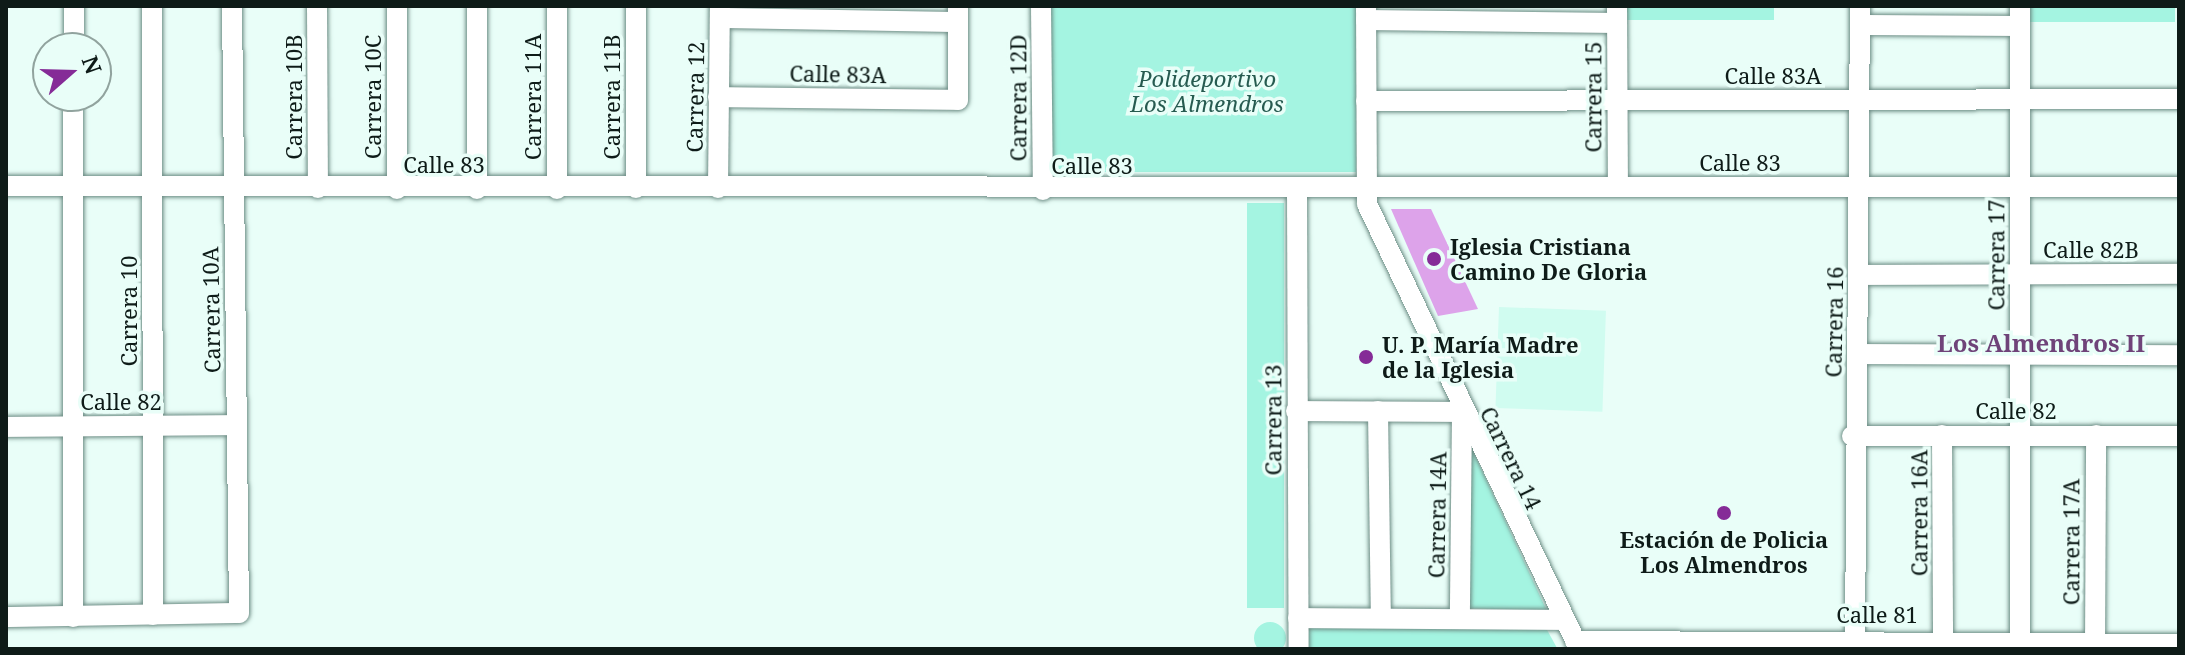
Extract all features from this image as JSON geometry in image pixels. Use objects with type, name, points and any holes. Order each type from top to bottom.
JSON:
[{"type":"street","points":[[74,6],[74,32]]},
{"type":"street","name":"Carrera 10","points":[[152,6],[153,615]]},
{"type":"street","name":"Carrera 10A","points":[[153,615],[239,613],[232,6]]},
{"type":"street","name":"Carrera 10B","points":[[317,6],[318,188]]},
{"type":"street","name":"Carrera 10C","points":[[397,6],[397,189]]},
{"type":"street","points":[[477,6],[477,189]]},
{"type":"street","name":"Carrera 11A","points":[[557,6],[557,189]]},
{"type":"street","name":"Carrera 11B","points":[[636,6],[636,188]]},
{"type":"street","name":"Carrera 12D","points":[[1041,6],[1043,190]]},
{"type":"street","points":[[720,12],[958,14]]},
{"type":"street","name":"Carrera 12","points":[[718,188],[720,12]]},
{"type":"street","points":[[1366,13],[1617,14]]},
{"type":"street","name":"Carrera 14","points":[[1366,13],[1366,190],[1462,412],[1577,645]]},
{"type":"street","name":"Calle 83A","points":[[718,97],[958,100],[958,14]]},
{"type":"street","name":"Carrera 15","points":[[1617,14],[1618,187]]},
{"type":"street","points":[[1860,15],[2020,16]]},
{"type":"street","name":"Carrera 16","points":[[1855,639],[1852,436],[1859,354],[1860,15]]},
{"type":"street","name":"Carrera 17","points":[[2020,16],[2020,646]]},
{"type":"street","name":"Calle 83A","points":[[1366,101],[2179,99]]},
{"type":"street","points":[[73,112],[73,617]]},
{"type":"street","name":"Calle 83","points":[[6,186],[1043,190],[2179,187]]},
{"type":"street","name":"Carrera 13","points":[[1297,190],[1299,649]]},
{"type":"street","name":"Calle 82B","points":[[1859,275],[2179,274]]},
{"type":"street","points":[[1859,354],[2179,355]]},
{"type":"street","points":[[1296,411],[1462,412]]},
{"type":"street","points":[[1378,411],[1381,617]]},
{"type":"street","name":"Carrera 14A","points":[[1460,618],[1462,412]]},
{"type":"street","name":"Calle 82","points":[[6,427],[237,425]]},
{"type":"street","name":"Carrera 16A","points":[[1942,435],[1943,640]]},
{"type":"street","name":"Carrera 17A","points":[[2095,646],[2096,435]]},
{"type":"street","name":"Calle 82","points":[[1852,436],[2179,436]]},
{"type":"street","points":[[6,617],[153,615]]},
{"type":"street","points":[[1298,618],[1563,620]]},
{"type":"street","name":"Calle 81","points":[[1577,645],[1855,639],[1943,640],[2020,646],[2179,644]]},
{"type":"shaded area","points":[[1499,307],[1606,311],[1602,412],[1495,408]]},
{"type":"green space","name":"Polideportivo Los Almendros","points":[[1049,6],[1356,6],[1356,172],[1049,172]]},
{"type":"green space","points":[[1626,6],[1774,6],[1774,20],[1626,20]]},
{"type":"green space","points":[[2028,6],[2175,6],[2175,22],[2028,22]]},
{"type":"green space","points":[[1247,203],[1284,203],[1284,608],[1247,608]]},
{"type":"green space","points":[[1471,447],[1547,611],[1466,608]]},
{"type":"green space","points":[[1270,622],[1281,627],[1286,638],[1281,649],[1270,654],[1259,649],[1254,638],[1259,627]]},
{"type":"green space","points":[[1309,626],[1546,628],[1557,648],[1307,649]]},
{"type":"building","name":"Iglesia Cristiana Camino De Gloria","points":[[1391,209],[1431,209],[1478,309],[1438,316]]},
{"type":"place","name":"Iglesia Cristiana Camino De Gloria","points":[[1434,259]]},
{"type":"place","name":"U. P. María Madre de la Iglesia","points":[[1366,357]]},
{"type":"place","name":"Estación de Policia Los Almendros","points":[[1724,513]]},
{"type":"district","name":"Los Almendros II","points":[[2041,343]]}]
